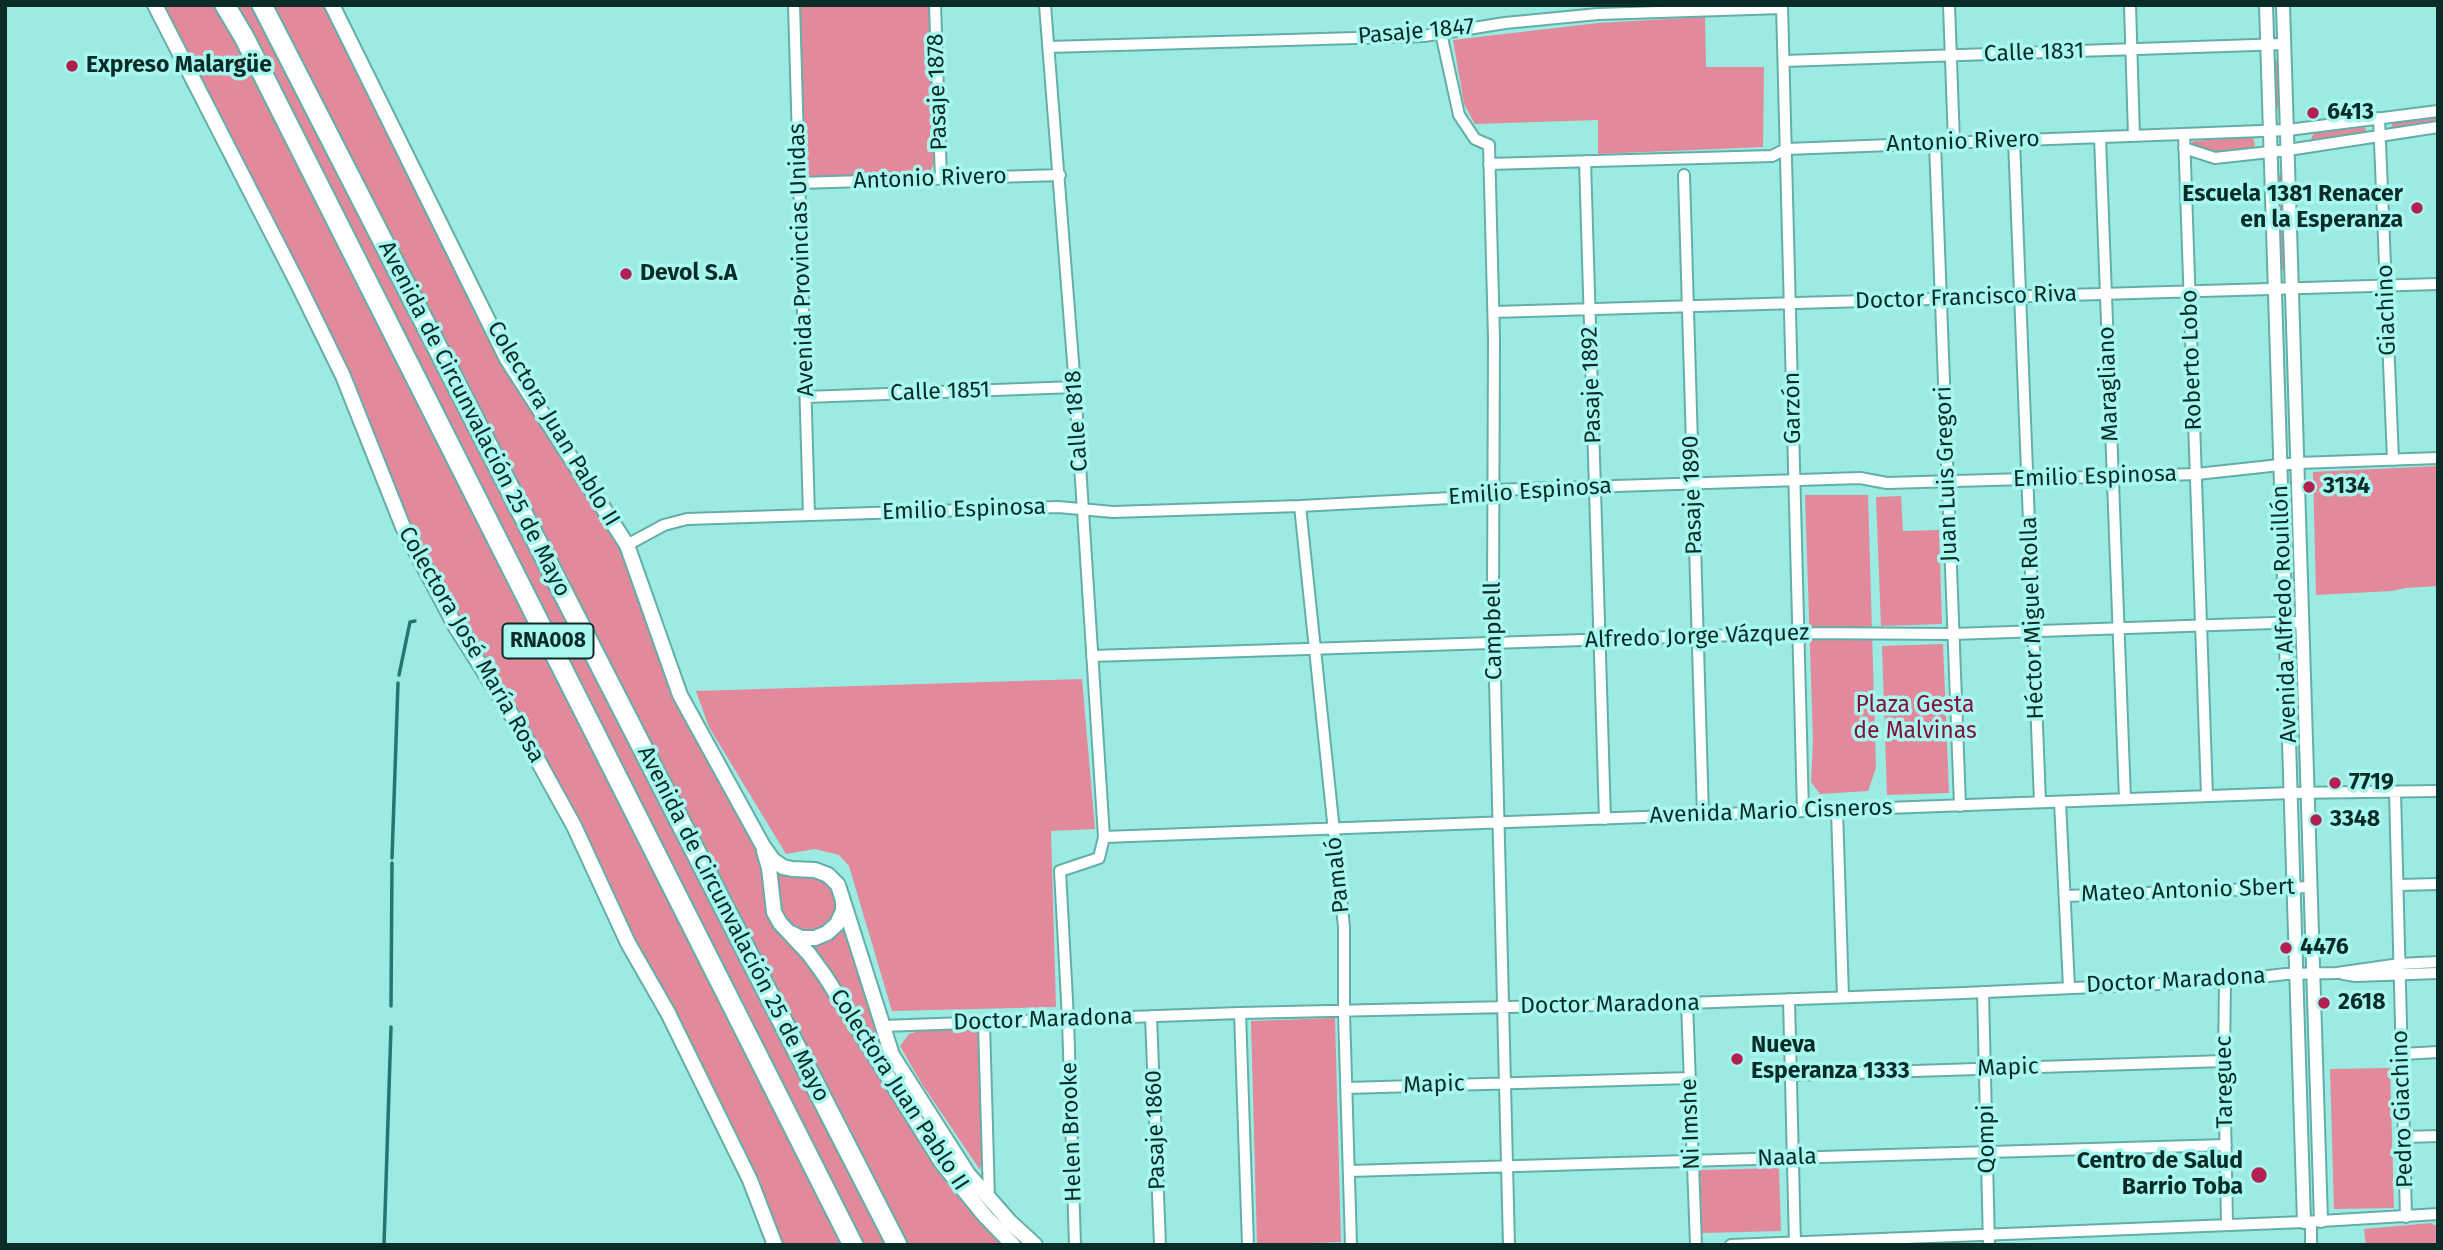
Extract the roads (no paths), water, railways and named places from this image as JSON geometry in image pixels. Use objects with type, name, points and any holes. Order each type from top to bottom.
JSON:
[{"type":"highway","name":"Avenida de Circunvalación 25 de Mayo","points":[[225,5],[853,1245]]},
{"type":"highway","name":"Avenida de Circunvalación 25 de Mayo","points":[[262,5],[897,1245]]},
{"type":"main road","name":"Colectora José María Rosa","points":[[155,5],[343,376],[403,527],[456,627],[521,730],[574,826],[628,943],[668,1013],[750,1180],[775,1245]]},
{"type":"main road","name":"Colectora Juan Pablo II","points":[[332,5],[507,359],[627,545],[680,695],[763,846],[773,860],[783,867],[815,870],[828,875],[838,885],[892,1055],[948,1145],[989,1199],[1035,1245]]},
{"type":"main road","name":"Colectora Juan Pablo II","points":[[763,846],[769,868],[774,912],[779,923],[825,976],[942,1163],[985,1216],[1013,1245]]},
{"type":"main road","points":[[774,899],[783,880],[801,870]]},
{"type":"main road","points":[[789,932],[801,938],[815,938],[827,933],[837,924],[843,911],[843,897]]},
{"type":"street","name":"Avenida Provincias Unidas","points":[[794,5],[809,515]]},
{"type":"street","name":"Pasaje 1878","points":[[935,5],[941,179]]},
{"type":"street","name":"Calle 1818","points":[[1045,5],[1060,175],[1104,837]]},
{"type":"street","points":[[1949,5],[1954,142]]},
{"type":"street","points":[[2130,5],[2134,136]]},
{"type":"street","name":"Avenida Alfredo Rouillón","points":[[2266,5],[2297,974],[2312,1222]]},
{"type":"street","name":"Avenida Alfredo Rouillón","points":[[2283,5],[2313,974],[2312,1222]]},
{"type":"street","name":"Pasaje 1847","points":[[1049,47],[1410,37],[1595,10],[1782,6]]},
{"type":"street","name":"Garzón","points":[[1782,6],[1803,811]]},
{"type":"street","name":"Campbell","points":[[1441,33],[1459,115],[1475,139],[1489,145],[1494,312],[1494,643],[1509,1245]]},
{"type":"street","name":"Calle 1831","points":[[1784,61],[2284,44]]},
{"type":"street","name":"Antonio Rivero","points":[[1489,164],[1772,156],[1786,149],[2288,130],[2438,111]]},
{"type":"street","name":"Giachino","points":[[2379,118],[2393,460]]},
{"type":"street","points":[[2184,148],[2215,158],[2288,150],[2438,127]]},
{"type":"street","name":"Roberto Lobo","points":[[2184,134],[2207,796]]},
{"type":"street","name":"Maragliano","points":[[2100,137],[2125,799]]},
{"type":"street","name":"Héctor Miguel Rolla","points":[[2014,140],[2040,803]]},
{"type":"street","name":"Juan Luis Gregori","points":[[1935,143],[1960,806]]},
{"type":"street","name":"Pasaje 1892","points":[[1585,161],[1605,819]]},
{"type":"street","name":"Pasaje 1890","points":[[1684,174],[1703,815]]},
{"type":"street","name":"Antonio Rivero","points":[[799,183],[1060,175]]},
{"type":"street","name":"Doctor Francisco Riva","points":[[1494,312],[2438,284]]},
{"type":"street","name":"Calle 1851","points":[[806,397],[1075,387]]},
{"type":"street","name":"Emilio Espinosa","points":[[627,545],[664,525],[687,519],[1058,507],[1113,512],[1300,506],[1469,497],[1493,490],[1860,478],[1887,483],[2113,477],[2197,474],[2298,463],[2438,458]]},
{"type":"street","name":"Pamaló","points":[[1300,506],[1344,927],[1351,1245]]},
{"type":"street","name":"Alfredo Jorge Vázquez","points":[[1092,656],[1798,633],[1953,634],[2302,622]]},
{"type":"street","name":"Avenida Mario Cisneros","points":[[1104,837],[2291,793],[2438,791]]},
{"type":"street","name":"Pedro Giachino","points":[[2395,792],[2406,1217]]},
{"type":"street","points":[[2060,802],[2069,987]]},
{"type":"street","points":[[1837,810],[1843,997]]},
{"type":"street","name":"Helen Brooke","points":[[1075,1245],[1060,871],[1098,858],[1104,837]]},
{"type":"street","points":[[2398,885],[2438,884]]},
{"type":"street","name":"Mateo Antonio Sbert","points":[[2066,896],[2310,887]]},
{"type":"street","name":"Doctor Maradona","points":[[883,1026],[1983,992],[2225,981],[2297,974],[2337,973],[2356,976],[2438,962]]},
{"type":"street","name":"Doctor Maradona","points":[[2400,969],[2438,973]]},
{"type":"street","name":"Tareguec","points":[[2225,981],[2227,1225]]},
{"type":"street","name":"Qompi","points":[[1983,992],[1989,1240]]},
{"type":"street","points":[[1790,999],[1795,1243]]},
{"type":"street","name":"Ni Imshe","points":[[1688,1003],[1696,1245]]},
{"type":"street","points":[[1240,1013],[1248,1245]]},
{"type":"street","name":"Pasaje 1860","points":[[1152,1016],[1160,1245]]},
{"type":"street","points":[[984,1023],[989,1199]]},
{"type":"street","points":[[2402,1054],[2438,1052]]},
{"type":"street","name":"Mapic","points":[[1791,1075],[2224,1061]]},
{"type":"street","name":"Mapic","points":[[1347,1088],[1690,1078]]},
{"type":"street","points":[[2404,1137],[2438,1136]]},
{"type":"street","name":"Naala","points":[[1349,1171],[2226,1145]]},
{"type":"street","points":[[1731,1245],[1989,1240],[2438,1214]]},
{"type":"street","points":[[2311,1245],[2312,1222]]},
{"type":"waterway","points":[[399,675],[410,622],[415,621]]},
{"type":"waterway","points":[[392,858],[398,683]]},
{"type":"waterway","points":[[391,1006],[392,863]]},
{"type":"waterway","points":[[384,1245],[391,1027]]},
{"type":"place","name":"Expreso Malargüe","points":[[72,66]]},
{"type":"place","name":"6413","points":[[2313,113]]},
{"type":"place","name":"Escuela 1381 Renacer en la Esperanza","points":[[2417,208]]},
{"type":"place","name":"Devol S.A","points":[[626,274]]},
{"type":"place","name":"3134","points":[[2309,487]]},
{"type":"place","name":"7719","points":[[2335,783]]},
{"type":"place","name":"3348","points":[[2316,820]]},
{"type":"place","name":"4476","points":[[2286,948]]},
{"type":"place","name":"2618","points":[[2324,1003]]},
{"type":"place","name":"Nueva Esperanza 1333","points":[[1737,1059]]},
{"type":"place","name":"Centro de Salud Barrio Toba","points":[[2259,1175]]},
{"type":"park label","name":"Plaza Gesta de Malvinas","points":[[1915,719]]}]
